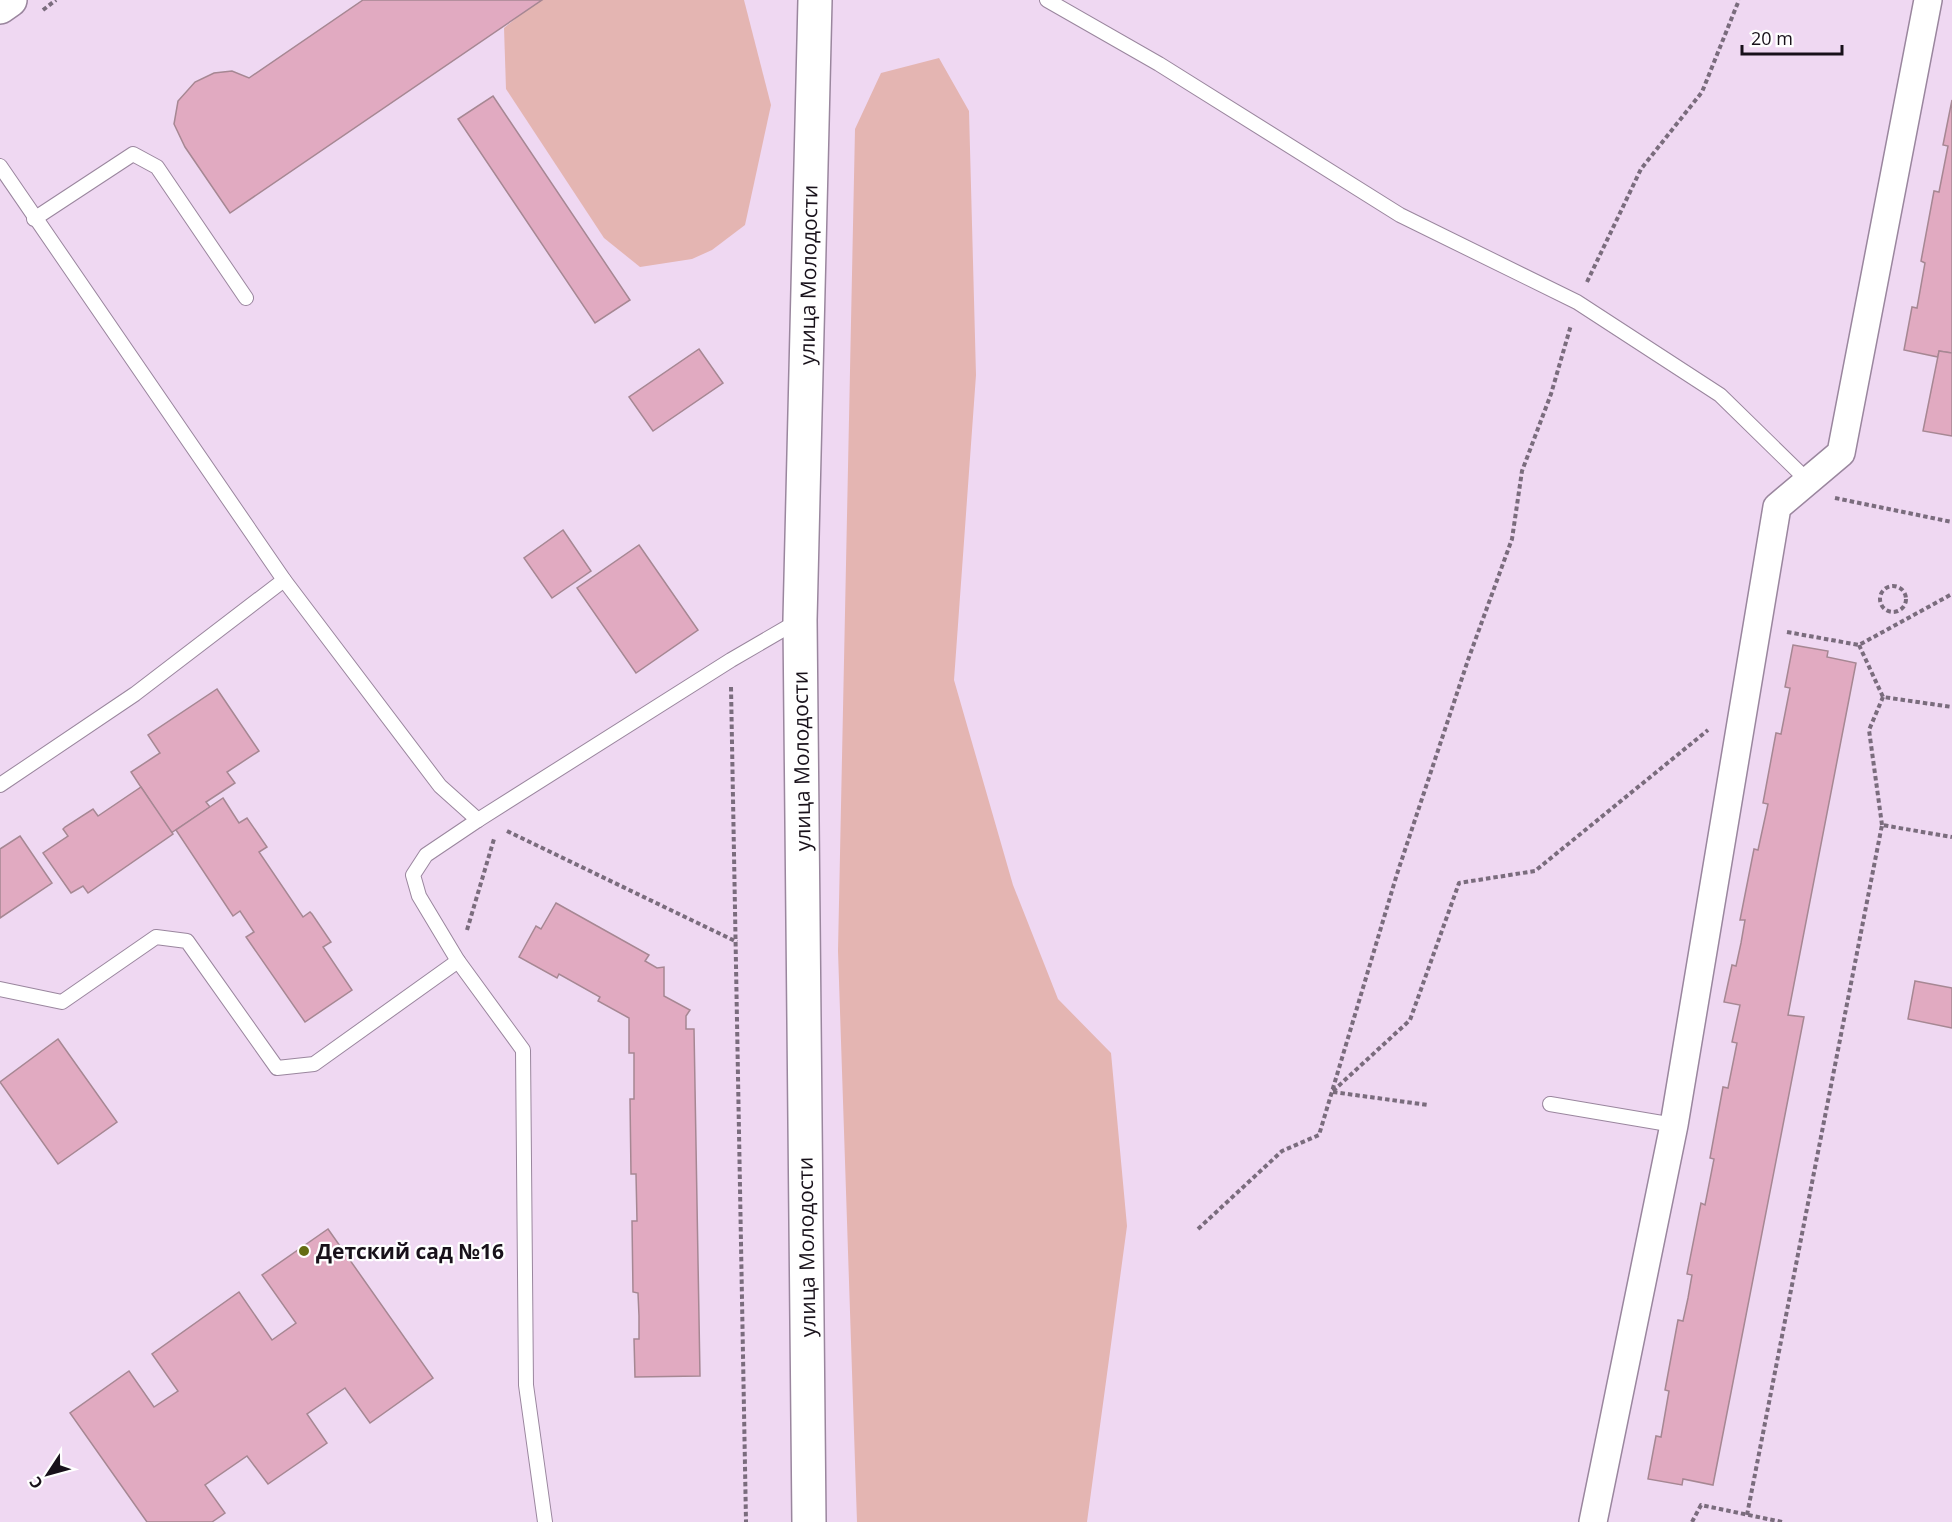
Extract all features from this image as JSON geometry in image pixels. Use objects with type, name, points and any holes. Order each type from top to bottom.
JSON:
[{"type":"street","points":[[0,7],[10,0]]},
{"type":"street","name":"улица Молодости","points":[[809,1522],[800,620],[815,0]]},
{"type":"street","points":[[1593,1522],[1674,1125],[1777,507],[1841,453],[1928,0]]},
{"type":"lane","points":[[1047,0],[1159,64],[1400,214],[1577,302],[1720,395],[1808,482]]},
{"type":"lane","points":[[34,219],[134,154],[157,167],[246,298]]},
{"type":"lane","points":[[0,166],[34,219],[284,580],[440,786],[478,820]]},
{"type":"lane","points":[[0,785],[135,694],[284,580]]},
{"type":"lane","points":[[545,1522],[526,1386],[523,1050],[458,961],[419,896],[413,875],[426,855],[478,820],[730,660],[800,620]]},
{"type":"lane","points":[[0,989],[62,1002],[156,937],[187,941],[277,1068],[314,1064],[458,961]]},
{"type":"lane","points":[[1550,1104],[1674,1125]]},
{"type":"path","points":[[1198,1229],[1282,1151],[1319,1134],[1397,874],[1468,660],[1512,539],[1522,471],[1551,393],[1577,302],[1641,169],[1702,92],[1739,0]]},
{"type":"path","points":[[1808,482],[1835,498],[1952,522]]},
{"type":"path","points":[[1896,587],[1903,591],[1906,600],[1900,609],[1890,612],[1883,608],[1880,600],[1884,590],[1896,587]]},
{"type":"path","points":[[1757,627],[1859,645],[1952,594]]},
{"type":"path","points":[[1900,609],[1907,619]]},
{"type":"path","points":[[1746,1515],[1882,825],[1869,730],[1882,697],[1859,645]]},
{"type":"path","points":[[730,660],[746,1522]]},
{"type":"path","points":[[1882,697],[1952,707]]},
{"type":"path","points":[[1332,1092],[1410,1020],[1459,883],[1535,871],[1745,700]]},
{"type":"path","points":[[478,820],[498,827],[737,942]]},
{"type":"path","points":[[1882,825],[1952,837]]},
{"type":"path","points":[[458,961],[498,827]]},
{"type":"path","points":[[1332,1092],[1428,1105]]},
{"type":"path","points":[[1692,1522],[1701,1505],[1782,1522]]},
{"type":"shaded area","points":[[538,0],[744,0],[771,105],[745,225],[712,250],[692,259],[640,267],[604,238],[506,89],[504,28]]},
{"type":"shaded area","points":[[939,58],[969,111],[976,375],[954,680],[1013,885],[1058,999],[1111,1053],[1127,1226],[1087,1522],[857,1522],[838,951],[855,129],[881,73]]},
{"type":"building","points":[[363,0],[542,0],[230,213],[185,147],[174,124],[178,101],[195,82],[214,73],[232,71],[249,78]]},
{"type":"building","points":[[493,96],[630,300],[595,323],[458,119]]},
{"type":"building","points":[[1952,100],[1952,353],[1939,351],[1938,357],[1904,350],[1912,307],[1917,308],[1925,263],[1921,261],[1934,191],[1939,192],[1948,146],[1943,145]]},
{"type":"building","points":[[699,349],[723,383],[653,431],[629,397]]},
{"type":"building","points":[[1939,351],[1952,353],[1952,436],[1923,431]]},
{"type":"building","points":[[563,530],[591,571],[552,598],[524,558]]},
{"type":"building","points":[[639,545],[698,630],[636,673],[577,588]]},
{"type":"building","points":[[1793,645],[1828,651],[1827,657],[1856,663],[1788,1015],[1804,1017],[1713,1485],[1683,1479],[1682,1485],[1648,1479],[1656,1436],[1661,1437],[1669,1391],[1665,1390],[1678,1320],[1683,1321],[1688,1298],[1692,1275],[1687,1274],[1701,1203],[1705,1205],[1714,1159],[1710,1158],[1723,1087],[1728,1088],[1737,1043],[1732,1042],[1740,1005],[1724,1002],[1732,965],[1736,966],[1741,943],[1745,920],[1740,920],[1754,849],[1758,850],[1768,804],[1763,803],[1776,733],[1781,734],[1790,688],[1785,687]]},
{"type":"building","points":[[217,689],[259,751],[227,772],[235,783],[206,802],[210,807],[171,833],[131,772],[160,753],[148,735]]},
{"type":"building","points":[[141,787],[173,834],[88,893],[83,886],[71,893],[43,853],[68,836],[63,829],[65,827],[93,809],[98,816]]},
{"type":"building","points":[[223,798],[239,823],[247,818],[267,847],[259,852],[303,917],[310,912],[331,942],[323,947],[352,990],[305,1022],[246,937],[254,932],[240,911],[233,916],[176,830]]},
{"type":"building","points":[[20,836],[52,883],[0,918],[0,849]]},
{"type":"building","points":[[556,903],[649,955],[645,961],[657,968],[664,967],[664,996],[690,1010],[686,1016],[686,1029],[694,1029],[700,1376],[635,1377],[634,1339],[639,1339],[639,1316],[638,1293],[633,1292],[632,1221],[637,1221],[636,1174],[631,1174],[630,1099],[634,1099],[634,1053],[629,1053],[629,1018],[598,1001],[600,997],[559,974],[557,978],[519,957],[536,926],[541,929]]},
{"type":"building","points":[[1915,981],[1952,988],[1952,1028],[1908,1019]]},
{"type":"building","points":[[58,1039],[117,1122],[58,1164],[0,1082]]},
{"type":"building","points":[[328,1229],[433,1378],[370,1423],[345,1388],[307,1414],[327,1443],[268,1484],[247,1456],[205,1485],[225,1513],[212,1522],[147,1522],[70,1413],[129,1371],[154,1407],[178,1391],[152,1354],[239,1292],[272,1340],[296,1323],[262,1275]]},
{"type":"place","name":"Детский сад №16","points":[[304,1251]]}]
